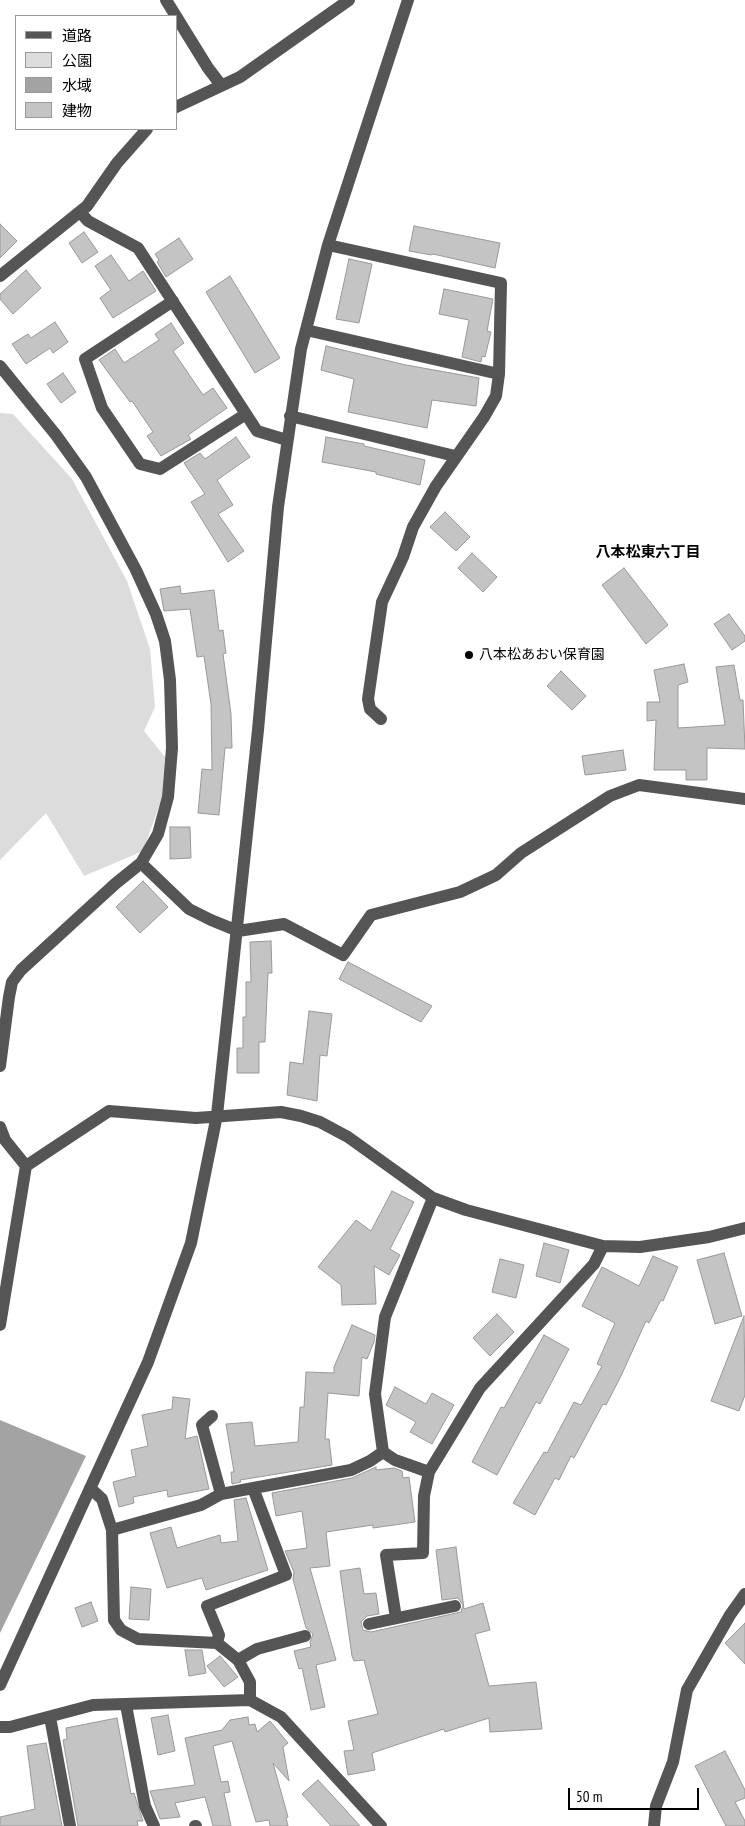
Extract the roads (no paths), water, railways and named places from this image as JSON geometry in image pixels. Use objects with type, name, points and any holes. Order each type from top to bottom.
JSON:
[{"type":"street","points":[[166,0],[176,15]]},
{"type":"street","points":[[178,106],[240,77],[349,0]]},
{"type":"street","points":[[0,1685],[148,1362],[191,1243],[217,1115],[238,931],[278,507],[290,416],[306,330],[328,245],[408,0]]},
{"type":"street","points":[[178,19],[220,85]]},
{"type":"street","points":[[0,276],[80,212],[102,186],[116,163],[146,130]]},
{"type":"street","points":[[80,212],[88,221],[138,248],[257,431],[287,440]]},
{"type":"street","points":[[328,245],[501,283],[499,374],[496,396],[484,417],[455,456],[413,528],[403,557],[382,602],[368,699],[370,709],[381,719]]},
{"type":"street","points":[[173,302],[85,359],[102,408],[140,464],[160,469],[246,414]]},
{"type":"street","points":[[306,330],[499,374]]},
{"type":"street","points":[[0,366],[56,435],[86,477],[136,570],[156,614],[165,640],[170,680],[172,748],[168,797],[158,834],[141,863],[115,884],[21,970],[12,982],[8,997],[0,1066]]},
{"type":"street","points":[[290,416],[455,456]]},
{"type":"street","points":[[141,863],[189,910],[238,931],[284,924],[343,955],[370,915],[460,892],[496,875],[521,854],[610,796],[639,785],[745,799]]},
{"type":"street","points":[[0,1325],[26,1166],[109,1111],[196,1118],[217,1115],[281,1112],[320,1122],[348,1137],[433,1198],[466,1210],[603,1246],[640,1247],[709,1237],[745,1228]]},
{"type":"street","points":[[0,1127],[5,1140],[26,1166]]},
{"type":"street","points":[[429,1472],[395,1460],[383,1452],[375,1394],[385,1317],[433,1198]]},
{"type":"street","points":[[396,1618],[386,1555],[423,1553],[424,1496],[429,1472],[480,1388],[594,1264],[603,1246]]},
{"type":"street","points":[[212,1416],[202,1425],[221,1494]]},
{"type":"street","points":[[112,1530],[201,1505],[221,1494],[351,1470],[383,1452]]},
{"type":"street","points":[[90,1488],[102,1499],[112,1530],[114,1620],[121,1630],[138,1639],[217,1643],[238,1660],[250,1682],[250,1700]]},
{"type":"street","points":[[217,1643],[219,1635],[207,1606],[286,1575],[253,1488]]},
{"type":"street","points":[[654,1826],[656,1806],[674,1762],[687,1690],[730,1615],[745,1594]]},
{"type":"street","points":[[369,1624],[455,1606]]},
{"type":"street","points":[[238,1660],[257,1649],[305,1636]]},
{"type":"street","points":[[0,1727],[10,1727],[93,1705],[250,1700],[281,1718],[381,1826]]},
{"type":"street","points":[[126,1705],[145,1806],[154,1826]]},
{"type":"street","points":[[50,1717],[70,1826]]},
{"type":"water","points":[[0,1420],[86,1456],[0,1633]]},
{"type":"place","name":"八本松あおい保育園","points":[[469,655]]},
{"type":"district","name":"八本松東六丁目","points":[[648,553]]}]
